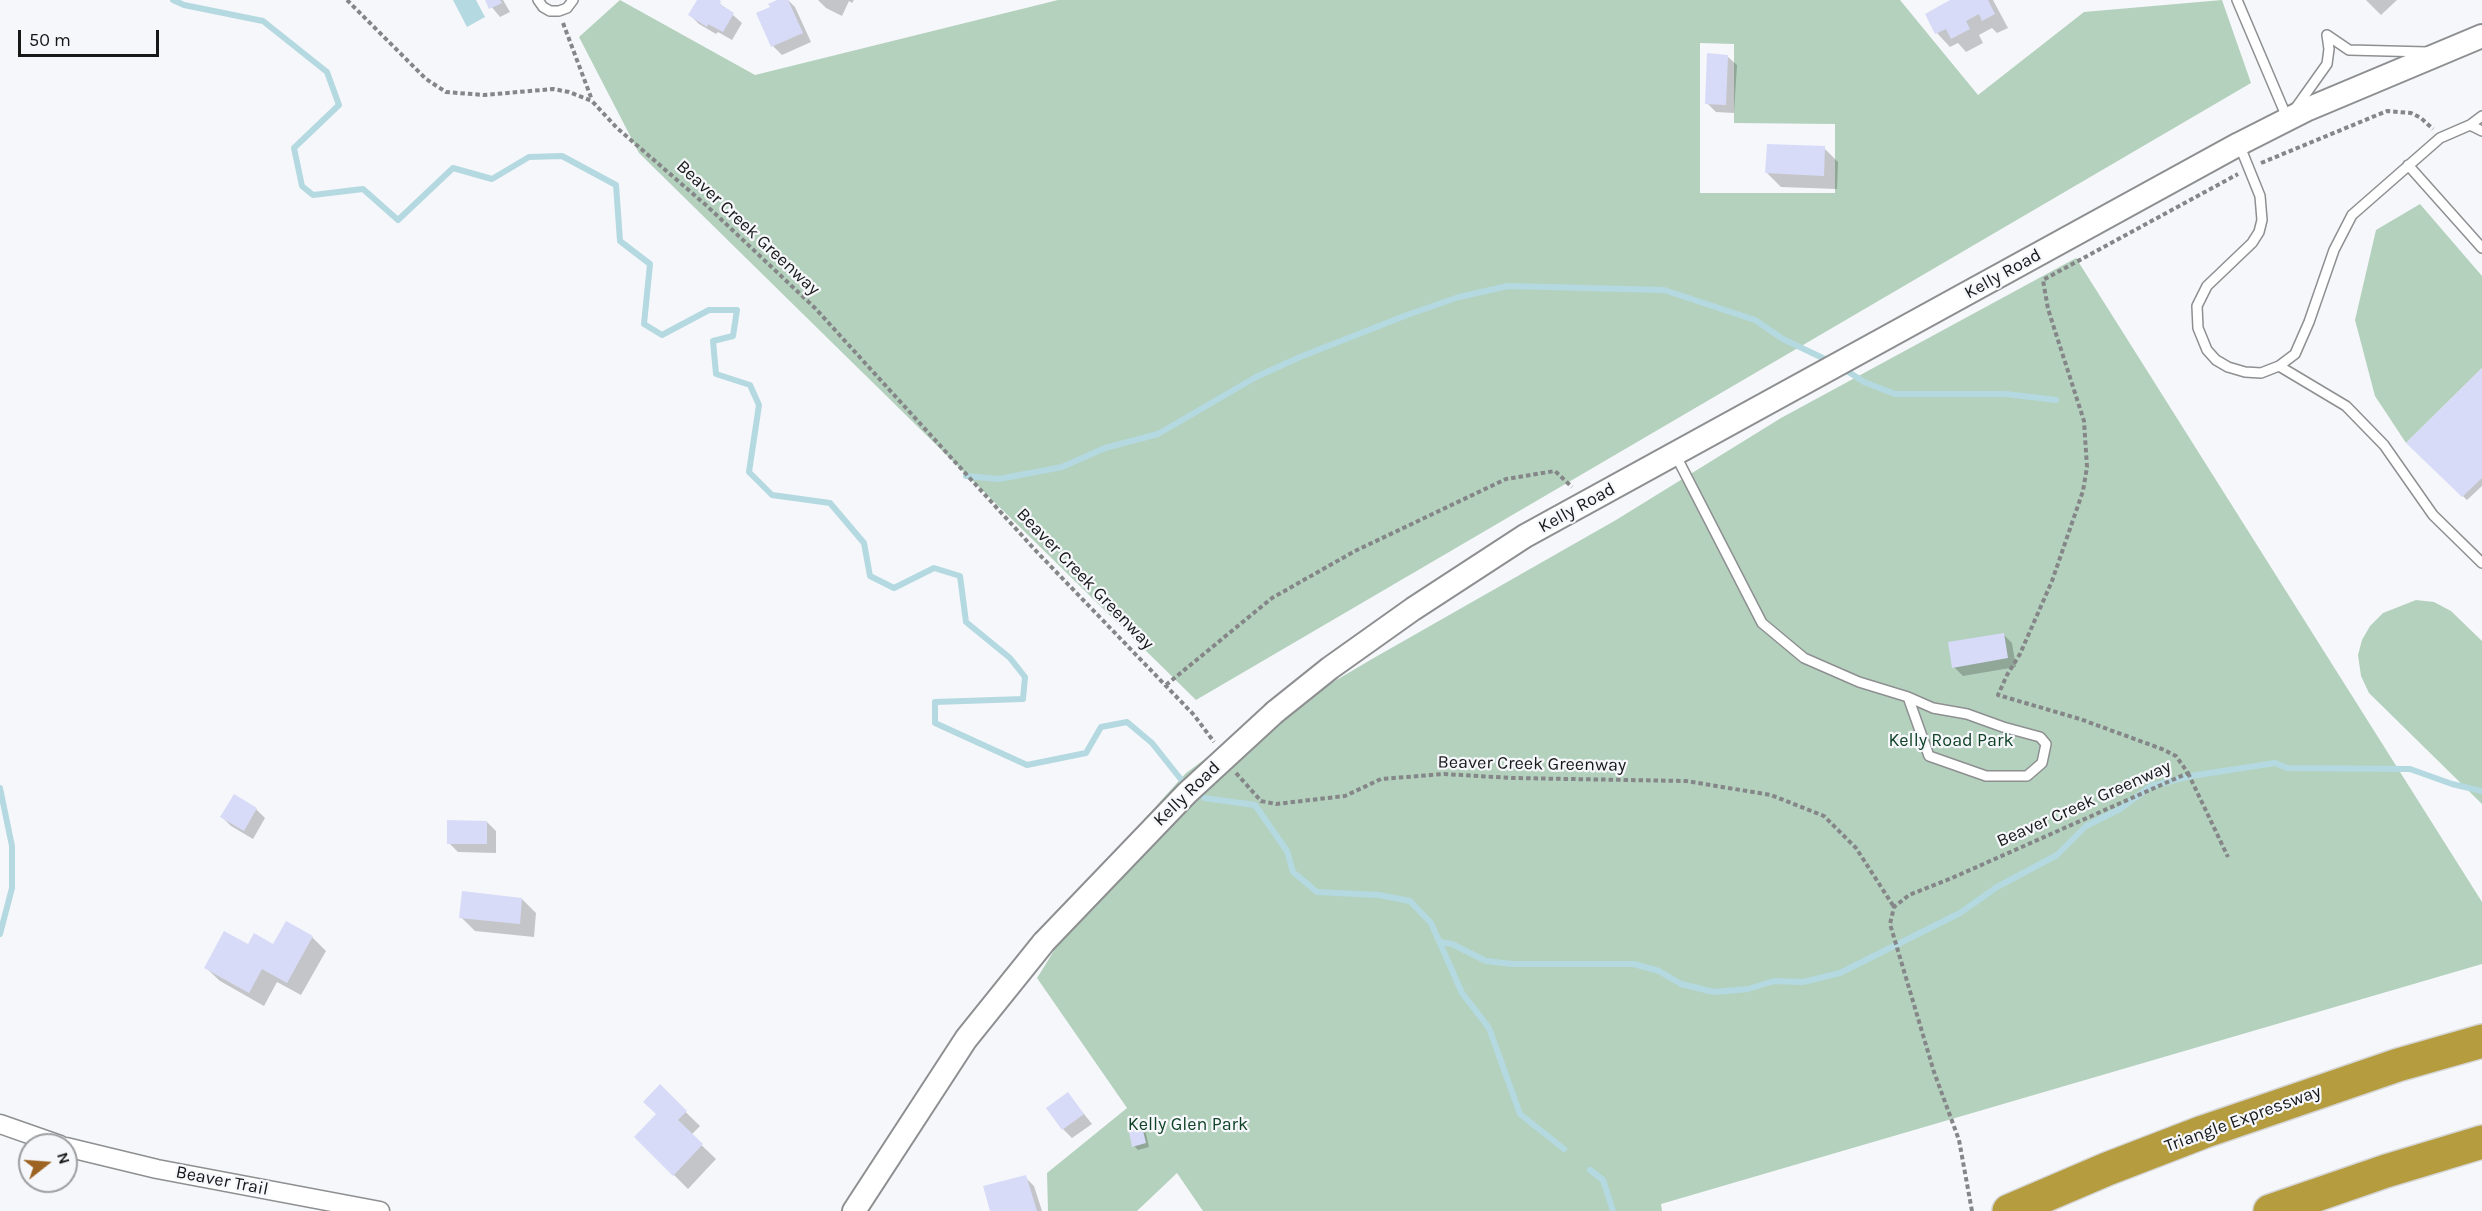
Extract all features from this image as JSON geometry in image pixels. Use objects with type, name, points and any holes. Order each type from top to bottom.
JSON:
[{"type":"highway","name":"Triangle Expressway","points":[[2015,1208],[2107,1169],[2214,1128],[2388,1069],[2482,1041]]},
{"type":"highway","points":[[2270,1211],[2386,1171],[2482,1142]]},
{"type":"street","name":"Kelly Road","points":[[854,1211],[966,1039],[1044,942],[1186,793],[1275,712],[1330,668],[1413,609],[1525,536],[1811,378],[2239,144],[2441,52],[2482,36]]},
{"type":"street","points":[[0,1124],[26,1133]]},
{"type":"street","name":"Beaver Trail","points":[[78,1150],[158,1169],[380,1211]]},
{"type":"lane","points":[[538,0],[550,11],[567,8],[573,0]]},
{"type":"lane","points":[[2237,0],[2288,120]]},
{"type":"lane","points":[[2288,120],[2327,64],[2329,49],[2327,35],[2349,50],[2441,52]]},
{"type":"lane","points":[[2239,144],[2260,196],[2262,220],[2259,232],[2252,243],[2207,286],[2197,306],[2198,328],[2207,350],[2216,360],[2228,367],[2261,374],[2279,366],[2295,354],[2309,322],[2334,250],[2352,215],[2439,138],[2470,125],[2482,116]]},
{"type":"lane","points":[[2470,125],[2482,131]]},
{"type":"lane","points":[[2408,165],[2482,248]]},
{"type":"lane","points":[[2279,366],[2346,406],[2384,445],[2433,515],[2482,563]]},
{"type":"lane","points":[[1675,454],[1762,623],[1804,658],[1859,681],[1908,697],[1933,708],[1967,714],[2002,728],[2040,737],[2046,744],[2042,763],[2027,776],[1986,776],[1929,756],[1908,697]]},
{"type":"path","name":"Beaver Creek Greenway","points":[[347,0],[426,79],[446,92],[483,95],[552,89],[569,92],[592,101],[617,128],[707,206],[815,308],[1037,552],[1194,715],[1220,750]]},
{"type":"path","points":[[559,11],[592,101]]},
{"type":"path","points":[[2269,160],[2387,111],[2411,113],[2429,124]]},
{"type":"path","name":"Beaver Creek Greenway","points":[[1232,768],[1261,801],[1276,804],[1345,795],[1381,779],[1444,774],[1512,778],[1686,781],[1771,795],[1824,816],[1856,848],[1894,907],[1909,895],[2188,773],[2176,756],[2162,749],[2080,719],[1998,695],[2020,654],[2052,581],[2083,491],[2087,467],[2084,421],[2048,309],[2043,280],[2229,179]]},
{"type":"path","points":[[1166,685],[1272,598],[1355,551],[1506,479],[1555,471],[1588,502]]},
{"type":"path","points":[[2188,773],[2228,857]]},
{"type":"path","points":[[1894,907],[1890,924],[1934,1072],[1959,1140],[1972,1211]]},
{"type":"green space","points":[[620,0],[755,75],[1058,0],[1900,0],[1978,95],[2084,12],[2222,0],[2251,83],[1196,700],[639,153],[579,37]],"holes":[[[1700,43],[1734,44],[1734,123],[1835,124],[1835,193],[1700,193]]]},
{"type":"green space","points":[[2420,204],[2482,276],[2482,368],[2406,443],[2375,396],[2355,320],[2376,230]]},
{"type":"green space","name":"Kelly Road Park","points":[[2076,258],[2482,902],[2482,964],[1661,1204],[1662,1211],[1203,1211],[1177,1173],[1137,1211],[1048,1211],[1047,1173],[1127,1108],[1037,978],[1118,848],[1186,773],[1213,753],[1616,520],[1781,418]]},
{"type":"green space","points":[[2416,600],[2434,602],[2451,611],[2482,641],[2482,804],[2369,693],[2361,676],[2358,655],[2362,640],[2370,626],[2383,613]]},
{"type":"water","points":[[453,0],[476,0],[485,17],[467,27]]},
{"type":"building","points":[[485,0],[500,0],[502,3],[489,9]]},
{"type":"building","points":[[697,0],[719,0],[720,4],[734,13],[723,32],[708,24],[707,27],[688,15]]},
{"type":"building","points":[[777,0],[788,0],[803,33],[771,47],[756,13],[770,7],[768,4]]},
{"type":"building","points":[[1950,0],[1988,0],[1995,14],[1982,21],[1979,14],[1966,21],[1970,29],[1951,39],[1946,29],[1935,34],[1925,14]]},
{"type":"building","points":[[1707,53],[1728,55],[1726,105],[1705,104]]},
{"type":"building","points":[[1767,144],[1825,146],[1824,176],[1765,173]]},
{"type":"building","points":[[2482,368],[2482,478],[2462,497],[2406,443]]},
{"type":"building","points":[[2004,633],[2008,658],[1952,668],[1948,642]]},
{"type":"building","points":[[234,794],[257,808],[244,831],[220,817]]},
{"type":"building","points":[[447,820],[487,821],[487,844],[447,844]]},
{"type":"building","points":[[462,891],[522,898],[520,924],[459,918]]},
{"type":"building","points":[[286,921],[313,936],[287,983],[262,969],[249,993],[204,968],[224,931],[248,944],[254,933],[273,944]]},
{"type":"building","points":[[660,1084],[687,1111],[678,1120],[703,1144],[673,1176],[634,1137],[656,1114],[643,1102]]},
{"type":"building","points":[[1068,1092],[1084,1114],[1062,1130],[1046,1108]]},
{"type":"building","points":[[1141,1123],[1146,1143],[1132,1147],[1128,1127]]},
{"type":"building","points":[[1026,1175],[1037,1211],[990,1211],[983,1186]]},
{"type":"waterway","points":[[173,0],[184,5],[263,21],[327,72],[339,105],[294,148],[302,186],[313,195],[363,189],[398,220],[453,168],[492,179],[529,157],[562,156],[616,185],[620,241],[650,264],[644,324],[662,335],[709,310],[737,310],[733,336],[713,341],[716,374],[750,385],[759,405],[749,472],[772,495],[830,503],[864,543],[870,576],[894,588],[934,568],[960,576],[966,622],[1010,658],[1025,677],[1023,699],[935,702],[935,723],[1027,765],[1086,753],[1101,727],[1127,722],[1152,743],[1187,787]]},
{"type":"waterway","points":[[966,476],[999,479],[1062,467],[1105,448],[1158,434],[1256,377],[1300,357],[1459,297],[1508,286],[1664,290],[1755,320],[1783,339],[1829,361]]},
{"type":"waterway","points":[[1841,367],[1864,382],[1895,394],[2006,394],[2056,400]]},
{"type":"waterway","points":[[1441,942],[1452,944],[1486,961],[1512,964],[1634,964],[1659,971],[1681,984],[1714,992],[1748,989],[1774,981],[1803,982],[1840,973],[1960,913],[1997,887],[2057,855],[2086,826],[2120,809],[2151,786],[2191,776],[2275,763],[2287,768],[2410,769],[2452,784],[2482,791]]},
{"type":"waterway","points":[[0,788],[12,846],[12,888],[0,934]]},
{"type":"waterway","points":[[1204,798],[1255,805],[1287,851],[1293,872],[1317,892],[1379,895],[1410,901],[1431,923],[1462,993],[1489,1028],[1520,1114],[1564,1149]]},
{"type":"waterway","points":[[1590,1170],[1603,1180],[1613,1211]]},
{"type":"park label","name":"Kelly Glen Park","points":[[1188,1125]]}]
